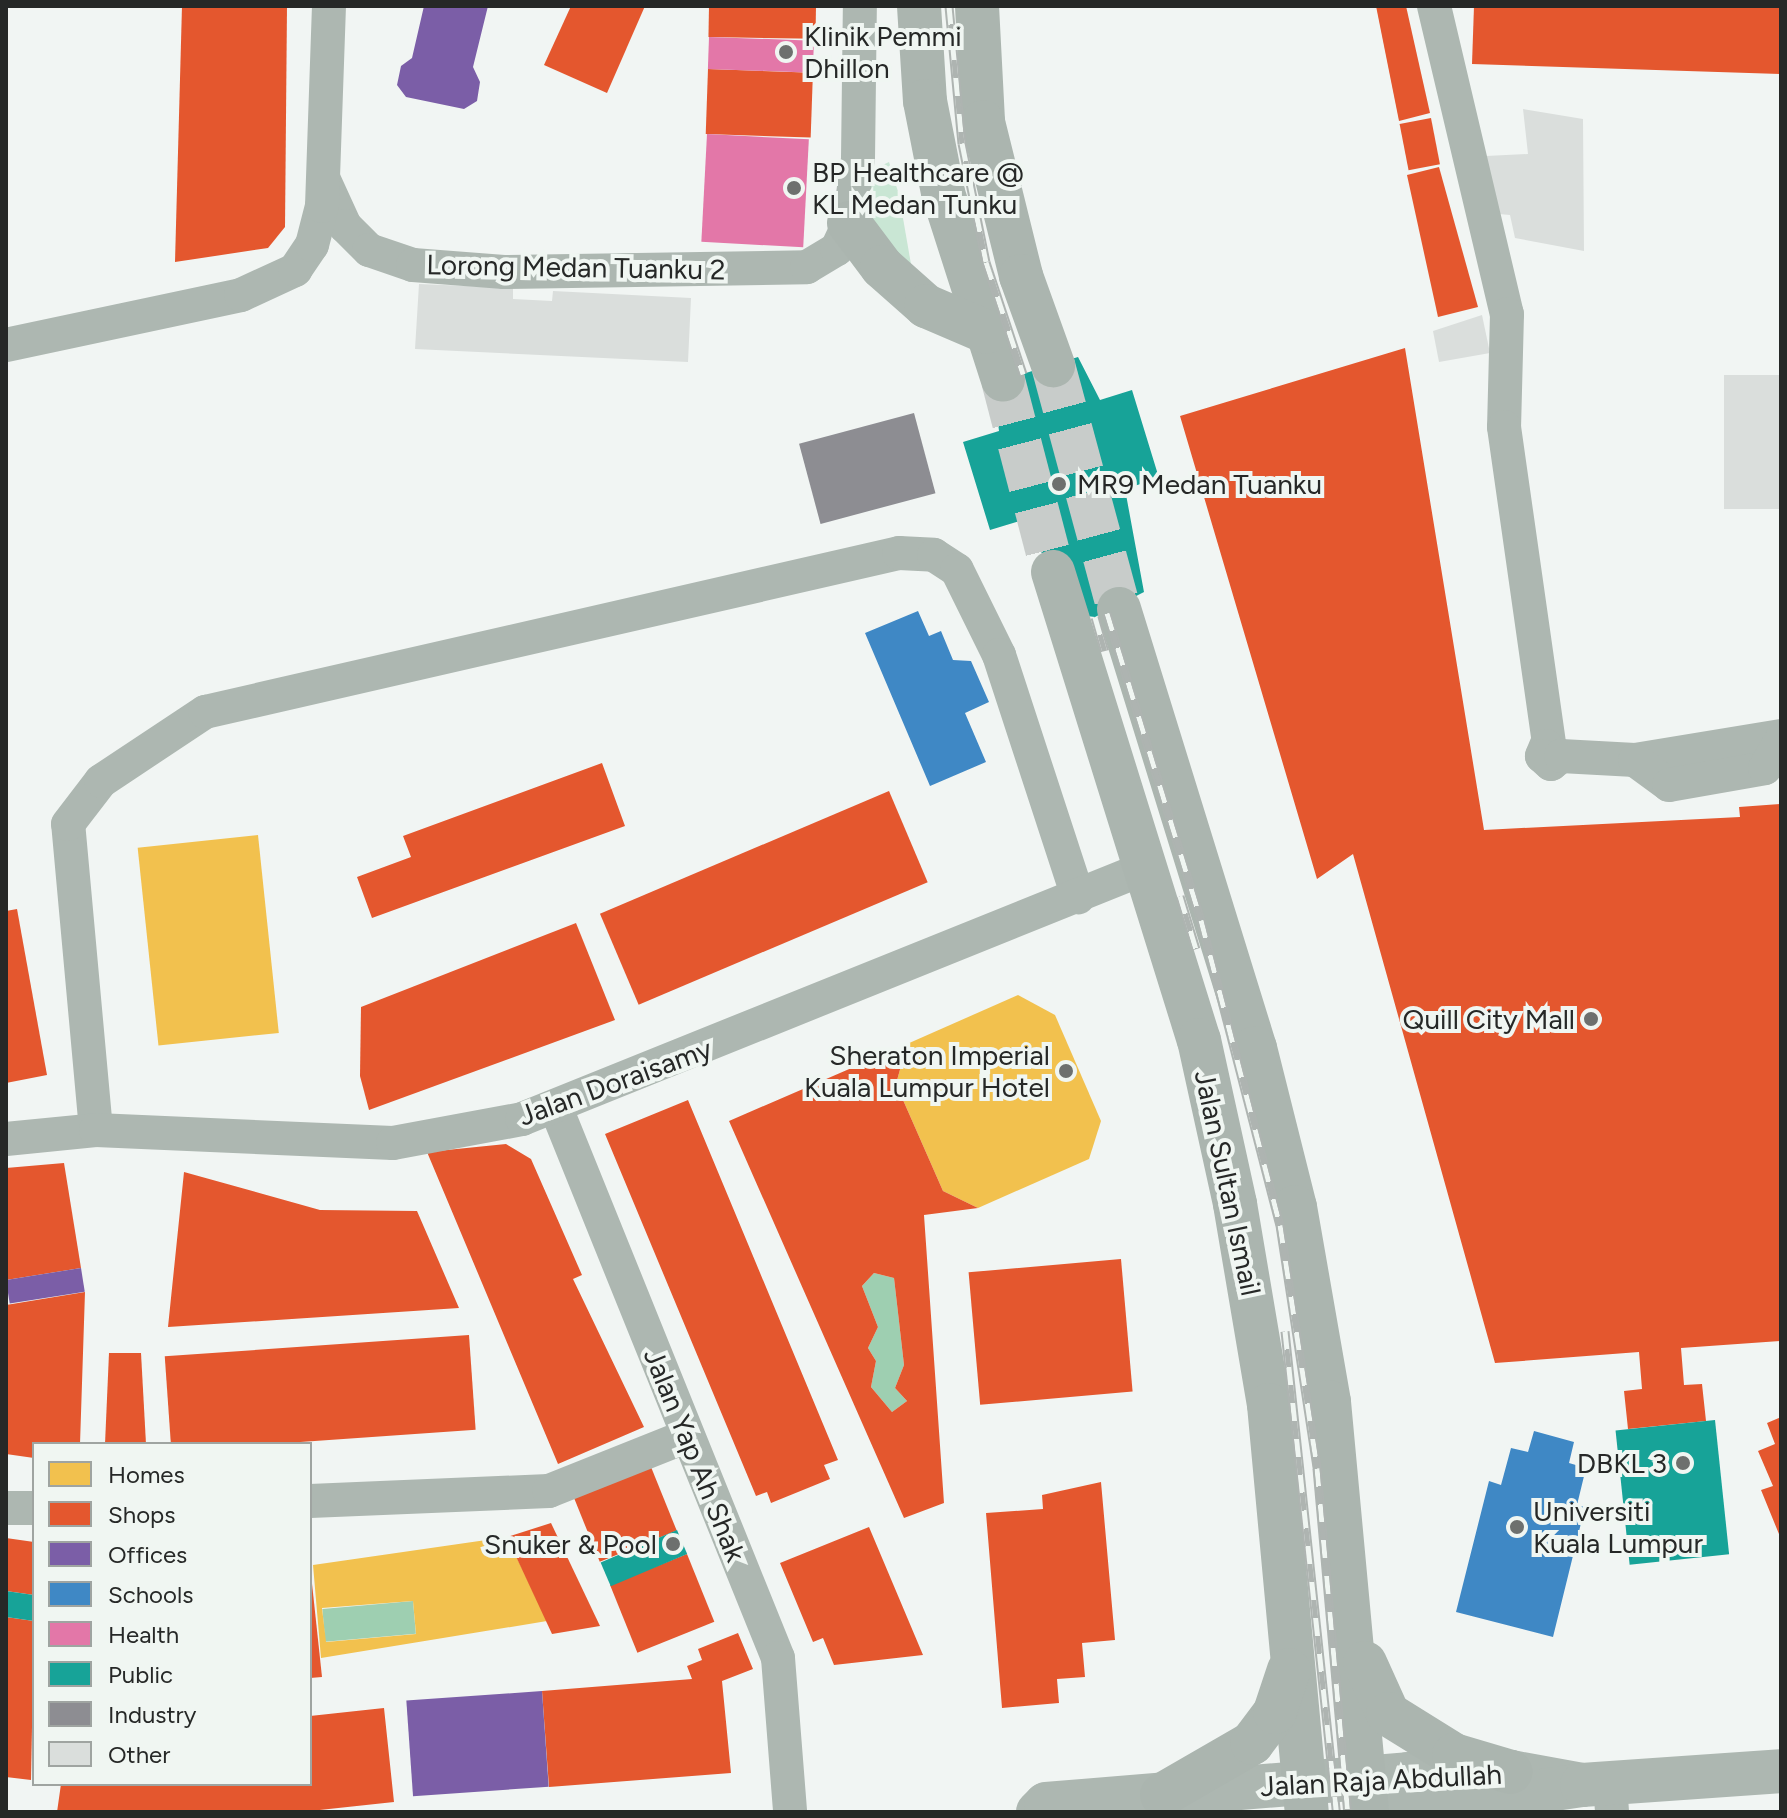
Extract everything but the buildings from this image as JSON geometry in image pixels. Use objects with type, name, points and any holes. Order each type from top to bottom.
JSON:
[{"type":"main road","points":[[919,6],[925,101],[943,193],[1003,380]]},
{"type":"main road","points":[[977,6],[983,122],[1021,276],[1053,365]]},
{"type":"main road","points":[[849,223],[882,267],[926,306],[987,332]]},
{"type":"main road","name":"Jalan Sultan Ismail","points":[[1053,572],[1199,1040],[1235,1204],[1269,1405],[1306,1798]]},
{"type":"main road","name":"Jalan Sultan Ismail","points":[[1119,609],[1255,1048],[1292,1194],[1329,1402],[1365,1795]]},
{"type":"main road","points":[[1348,1611],[1388,1714],[1454,1755],[1506,1795]]},
{"type":"main road","points":[[1162,1795],[1262,1733],[1293,1660]]},
{"type":"street","points":[[6,345],[268,285],[295,270],[312,245],[324,180],[329,6]]},
{"type":"street","points":[[849,223],[858,159],[860,6]]},
{"type":"street","points":[[1434,6],[1507,314],[1504,427],[1555,750],[1635,760],[1669,785],[1765,768],[1781,738]]},
{"type":"street","name":"Lorong Medan Tuanku 2","points":[[324,180],[345,226],[369,250],[445,269],[786,271],[837,249],[849,223]]},
{"type":"street","points":[[96,1130],[68,824],[101,781],[205,712],[899,553],[934,555],[957,570],[995,645],[1078,897]]},
{"type":"street","name":"Jalan Doraisamy","points":[[6,1139],[96,1130],[393,1143],[556,1108],[1145,868]]},
{"type":"street","name":"Jalan Yap Ah Shak","points":[[556,1108],[778,1658],[790,1812]]},
{"type":"street","points":[[312,1501],[549,1491],[687,1436]]},
{"type":"street","points":[[6,1508],[32,1508]]},
{"type":"street","name":"Jalan Raja Abdullah","points":[[1038,1812],[1046,1804],[1162,1795],[1306,1798],[1601,1793],[1781,1771]]},
{"type":"street","name":"Jalan Raja Abdullah","points":[[1397,1812],[1506,1795]]},
{"type":"shaded area","points":[[889,162],[899,195],[912,270],[863,224],[872,170]]},
{"type":"shaded area","points":[[874,1273],[894,1278],[904,1365],[895,1388],[907,1401],[892,1412],[871,1387],[876,1361],[868,1348],[878,1327],[862,1286]]},
{"type":"shaded area","points":[[413,1601],[416,1634],[325,1642],[322,1609]]},
{"type":"tunnel","points":[[1053,365],[1119,609]]},
{"type":"tunnel","points":[[1003,380],[1053,572]]},
{"type":"railway","points":[[949,6],[962,143],[986,262],[1023,374]]},
{"type":"railway","points":[[1107,613],[1201,920],[1280,1225],[1317,1468],[1348,1812]]},
{"type":"railway","points":[[1095,617],[1105,651]]},
{"type":"railway","points":[[1180,896],[1196,949]]},
{"type":"railway","points":[[1285,1331],[1336,1812]]},
{"type":"place","name":"Klinik Pemmi Dhillon","points":[[786,52]]},
{"type":"place","name":"BP Healthcare @ KL Medan Tunku","points":[[794,188]]},
{"type":"place","name":"MR9 Medan Tuanku","points":[[1059,484]]},
{"type":"place","name":"Quill City Mall","points":[[1591,1019]]},
{"type":"place","name":"Sheraton Imperial Kuala Lumpur Hotel","points":[[1066,1071]]},
{"type":"place","name":"DBKL 3","points":[[1683,1463]]},
{"type":"place","name":"Universiti Kuala Lumpur","points":[[1517,1527]]},
{"type":"place","name":"Snuker & Pool","points":[[673,1544]]}]
